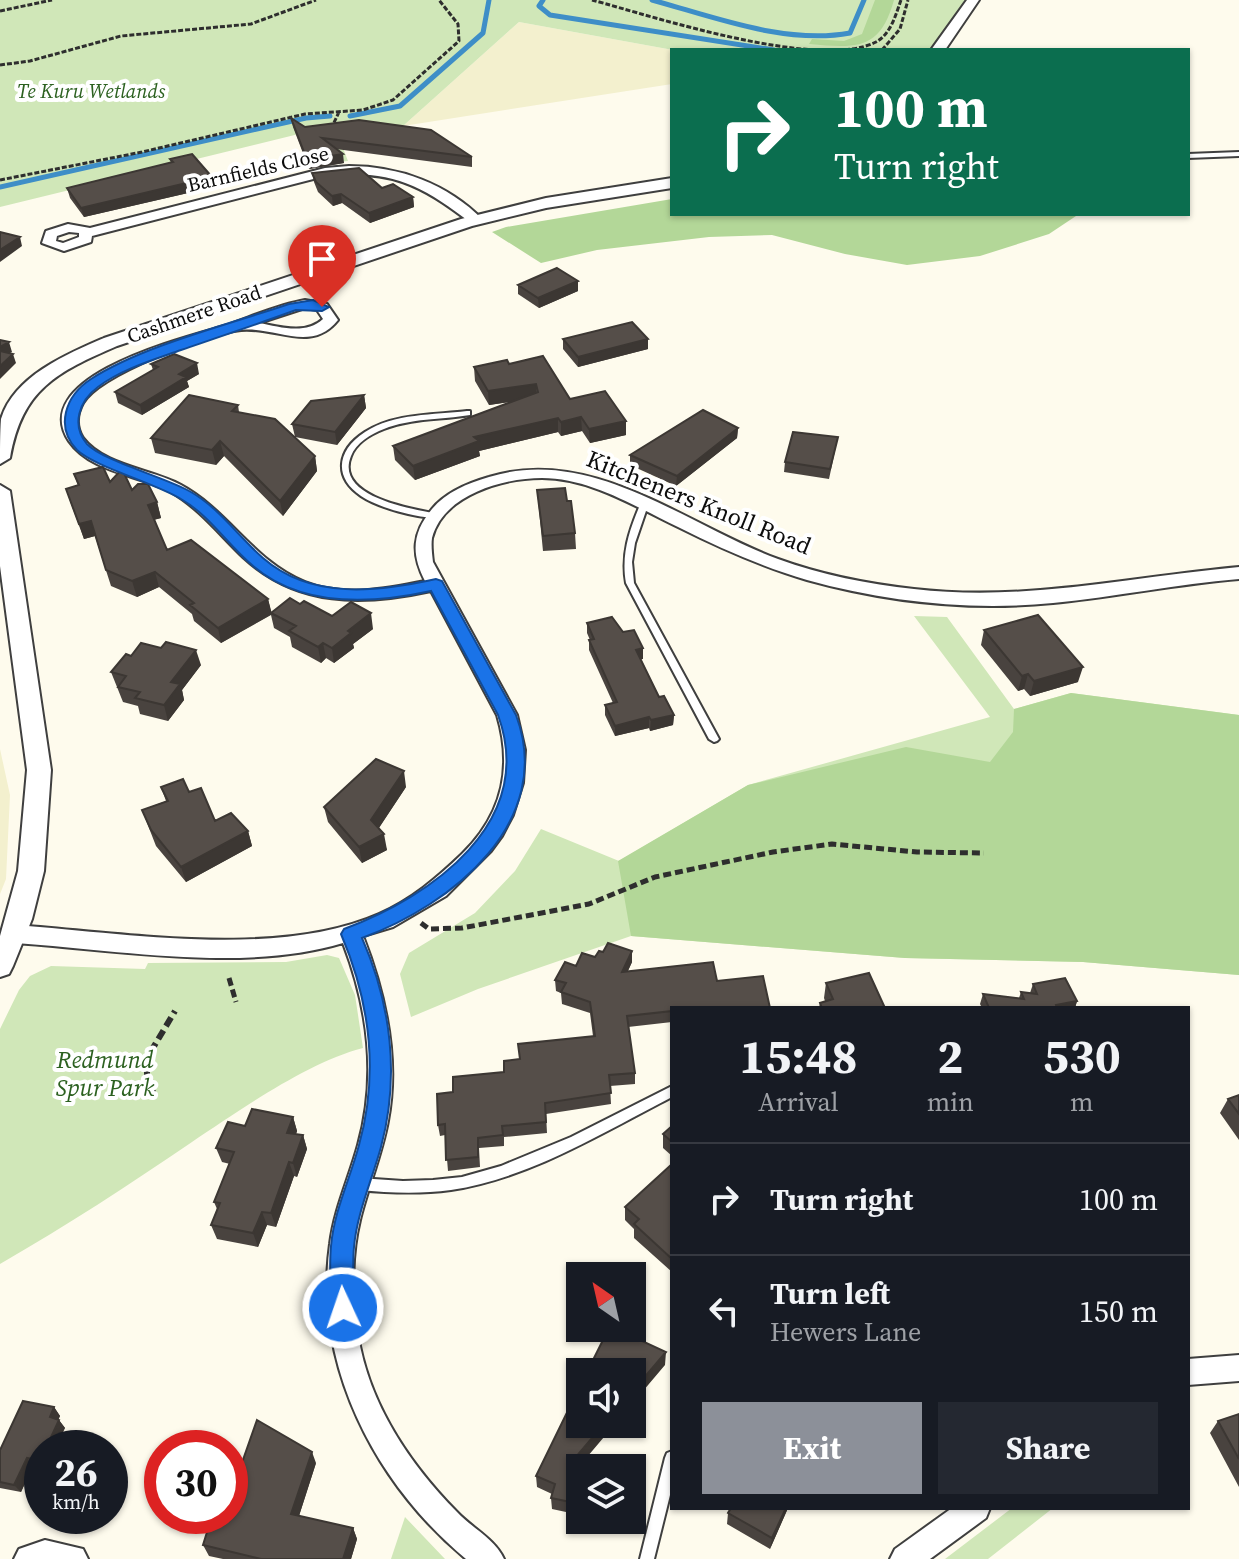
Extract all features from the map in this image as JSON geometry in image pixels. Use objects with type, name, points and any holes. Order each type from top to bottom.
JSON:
[{"type":"street","points":[[939,48],[973,0]]},
{"type":"street","name":"Barnfields Close","points":[[87,233],[325,172],[359,169],[394,173],[421,181],[476,220]]},
{"type":"street","name":"Cashmere Road","points":[[0,458],[5,432],[25,396],[70,362],[150,329],[476,220],[532,206],[670,183]]},
{"type":"street","points":[[241,325],[300,333],[321,329],[331,320],[322,307],[303,304],[241,325],[133,362],[94,383],[82,394],[70,417],[75,439],[97,457],[154,478],[195,501],[258,562],[279,578],[301,587],[335,594],[372,595],[436,584]]},
{"type":"street","name":"Kitcheners Knoll Road","points":[[435,516],[449,502],[480,485],[501,478],[542,473],[593,482],[767,562],[815,577],[910,595],[981,600],[1081,595],[1181,577],[1239,573]]},
{"type":"street","points":[[0,491],[39,770],[39,804],[31,879],[16,934],[0,966]]},
{"type":"street","points":[[16,934],[237,947],[310,944],[351,934],[404,911],[452,880],[473,859],[503,815],[515,775],[514,734],[421,549],[423,537],[435,516]]},
{"type":"street","points":[[351,934],[367,972],[380,1031],[378,1100],[371,1143],[345,1232],[341,1270],[347,1344],[366,1408],[390,1457],[447,1526],[489,1559]]},
{"type":"street","points":[[1190,1372],[1239,1368]]},
{"type":"street","points":[[905,1559],[973,1510]]},
{"type":"street","points":[[29,1559],[45,1555],[73,1559]]},
{"type":"lane","points":[[1190,156],[1239,154]]},
{"type":"lane","points":[[435,516],[393,507],[362,492],[351,483],[345,471],[345,459],[358,440],[388,425],[467,413]]},
{"type":"lane","points":[[644,505],[629,547],[630,583],[714,739]]},
{"type":"lane","points":[[357,1184],[438,1185],[474,1180],[515,1167],[670,1092]]},
{"type":"lane","points":[[647,1559],[670,1466]]},
{"type":"path","points":[[0,11],[52,0]]},
{"type":"path","points":[[0,65],[30,61],[121,36],[251,24],[316,0]]},
{"type":"path","points":[[0,180],[142,152],[305,114],[381,106],[393,100],[459,41],[462,32],[458,21],[439,0]]},
{"type":"path","points":[[592,0],[660,20],[736,36],[822,48]]},
{"type":"path","points":[[854,48],[868,45],[884,36],[901,0]]},
{"type":"path","points":[[884,48],[900,29],[908,0]]},
{"type":"path","points":[[336,141],[330,125],[339,112]]},
{"type":"path","points":[[404,911],[429,929],[462,928],[589,904],[655,877],[773,852],[832,844],[917,852],[984,853]]},
{"type":"path","points":[[229,978],[236,1002]]},
{"type":"path","points":[[154,1093],[147,1086],[147,1058],[175,1011]]},
{"type":"shaded area","points":[[519,22],[670,49],[670,84],[403,126]]},
{"type":"shaded area","points":[[0,749],[10,795],[6,879],[0,894]]},
{"type":"green space","name":"Te Kuru Wetlands","points":[[0,0],[965,0],[932,48],[670,49],[519,22],[403,126],[335,128],[348,161],[328,163],[315,130],[0,207]]},
{"type":"green space","points":[[875,0],[894,0],[881,29],[864,43],[840,46],[809,44],[812,39],[844,41],[862,34]]},
{"type":"green space","points":[[670,199],[670,216],[1076,216],[1049,234],[980,256],[907,265],[845,254],[772,235],[709,237],[597,250],[541,263],[492,232]]},
{"type":"green space","points":[[914,616],[947,617],[1014,709],[1071,693],[1239,715],[1239,975],[1083,962],[905,958],[631,936],[478,989],[411,1017],[400,974],[409,953],[475,913],[515,871],[541,829],[619,861],[748,785],[990,717]]},
{"type":"green space","points":[[1071,693],[1239,715],[1239,975],[1083,962],[905,958],[631,936],[618,861],[748,785],[906,747],[990,762],[1013,732],[1014,709]]},
{"type":"green space","name":"Redmund Spur Park","points":[[327,955],[339,958],[355,995],[363,1048],[320,1064],[275,1088],[97,1205],[0,1264],[0,1029],[19,990],[30,976],[51,966],[145,969],[148,963],[286,962]]},
{"type":"green space","points":[[1009,1510],[1050,1510],[988,1559],[945,1559]]},
{"type":"green space","points":[[405,1517],[445,1559],[391,1559]]},
{"type":"building","points":[[291,118],[305,127],[359,120],[431,130],[472,157],[322,138],[343,154],[307,160]]},
{"type":"building","points":[[192,154],[212,177],[81,208],[67,188],[173,162],[170,159]]},
{"type":"building","points":[[359,168],[382,188],[393,184],[413,197],[369,213],[341,194],[332,196],[316,182],[312,173]]},
{"type":"building","points":[[0,232],[20,237],[0,250]]},
{"type":"building","points":[[557,268],[578,281],[538,298],[518,285]]},
{"type":"building","points":[[632,322],[648,339],[578,357],[563,339]]},
{"type":"building","points":[[0,351],[13,354],[0,366]]},
{"type":"building","points":[[174,354],[197,363],[179,374],[186,377],[140,405],[115,392],[158,367],[151,364]]},
{"type":"building","points":[[543,356],[570,399],[605,391],[626,421],[589,429],[581,417],[561,422],[558,418],[474,437],[479,441],[413,466],[393,446],[538,392],[536,384],[488,391],[474,367],[507,360],[509,364]]},
{"type":"building","points":[[189,395],[238,405],[232,411],[275,419],[315,456],[280,501],[220,441],[212,450],[151,438]]},
{"type":"building","points":[[364,395],[335,432],[292,424],[311,401]]},
{"type":"building","points":[[703,410],[738,428],[677,476],[630,455]]},
{"type":"building","points":[[793,432],[838,437],[830,469],[785,462]]},
{"type":"building","points":[[103,467],[110,482],[122,469],[132,490],[138,484],[148,484],[157,502],[148,505],[167,550],[191,540],[268,599],[218,628],[190,605],[194,603],[155,572],[132,581],[106,570],[91,521],[79,524],[66,489],[79,485],[74,474]]},
{"type":"building","points":[[565,488],[567,501],[571,501],[575,533],[543,536],[537,490]]},
{"type":"building","points":[[290,598],[300,604],[304,601],[332,616],[351,602],[371,613],[332,648],[323,643],[318,647],[289,631],[296,626],[271,613]]},
{"type":"building","points":[[1038,615],[1083,667],[1034,681],[1028,674],[1022,676],[984,630]]},
{"type":"building","points":[[612,617],[623,632],[634,630],[643,648],[636,650],[659,697],[664,696],[674,715],[651,720],[649,717],[615,726],[605,705],[617,702],[589,640],[594,639],[587,623]]},
{"type":"building","points":[[166,642],[196,650],[171,682],[180,684],[164,705],[135,698],[140,692],[118,687],[126,676],[111,672],[126,654],[131,656],[141,643],[161,648]]},
{"type":"building","points":[[376,759],[404,771],[371,820],[384,834],[359,847],[324,807]]},
{"type":"building","points":[[183,779],[189,792],[201,788],[215,821],[231,813],[248,831],[181,867],[151,830],[142,810],[168,801],[161,787]]},
{"type":"building","points":[[608,943],[632,951],[622,972],[713,962],[717,981],[763,976],[770,1006],[670,1006],[670,1011],[627,1016],[635,1073],[609,1075],[611,1093],[545,1103],[546,1122],[502,1126],[503,1135],[478,1138],[478,1157],[446,1160],[445,1124],[438,1125],[437,1094],[453,1092],[453,1077],[504,1072],[504,1061],[520,1059],[518,1044],[595,1036],[590,1002],[561,992],[566,983],[555,980],[565,962],[576,966],[582,953],[595,957],[599,951],[603,952]]},
{"type":"building","points":[[869,973],[884,1006],[821,1006],[820,1003],[833,999],[826,983]]},
{"type":"building","points":[[1065,978],[1077,1001],[1056,1006],[988,1006],[983,994],[1024,999],[1021,992],[1037,994],[1033,984]]},
{"type":"building","points":[[1239,1095],[1239,1114],[1228,1099]]},
{"type":"building","points":[[252,1109],[293,1117],[287,1133],[303,1135],[293,1163],[289,1162],[271,1213],[262,1212],[253,1233],[211,1225],[220,1203],[214,1202],[234,1152],[216,1148],[228,1122],[245,1126]]},
{"type":"building","points":[[670,1128],[670,1140],[663,1134]]},
{"type":"building","points":[[670,1166],[670,1257],[634,1224],[639,1219],[625,1207]]},
{"type":"building","points":[[602,1342],[644,1342],[666,1352],[646,1376],[646,1358],[594,1358]]},
{"type":"building","points":[[23,1401],[54,1407],[50,1417],[59,1420],[54,1430],[24,1430],[24,1464],[14,1485],[0,1482],[0,1450]]},
{"type":"building","points":[[1239,1414],[1239,1459],[1218,1421]]},
{"type":"building","points":[[566,1415],[566,1438],[592,1438],[578,1454],[566,1454],[566,1501],[551,1498],[555,1484],[536,1476]]},
{"type":"building","points":[[257,1420],[312,1452],[291,1514],[353,1528],[343,1559],[261,1559],[203,1545],[206,1534],[248,1534],[248,1446]]},
{"type":"building","points":[[730,1510],[785,1510],[772,1538],[728,1513]]},
{"type":"waterway","points":[[350,116],[400,106],[483,33],[489,0]]},
{"type":"waterway","points":[[543,0],[539,6],[550,15],[761,48]]},
{"type":"waterway","points":[[652,0],[750,27],[826,36],[850,33],[864,0]]},
{"type":"waterway","points":[[0,187],[306,118],[330,116]]},
{"type":"route","points":[[322,307],[303,304],[133,362],[94,383],[74,405],[70,417],[75,439],[83,448],[97,457],[179,490],[219,521],[258,562],[279,578],[301,587],[347,595],[397,593],[436,584],[507,715],[514,734],[516,755],[512,793],[503,815],[473,859],[452,880],[429,896],[376,925],[351,934],[367,972],[374,1000],[380,1031],[380,1062],[371,1143],[348,1216],[342,1247],[343,1308]]}]
